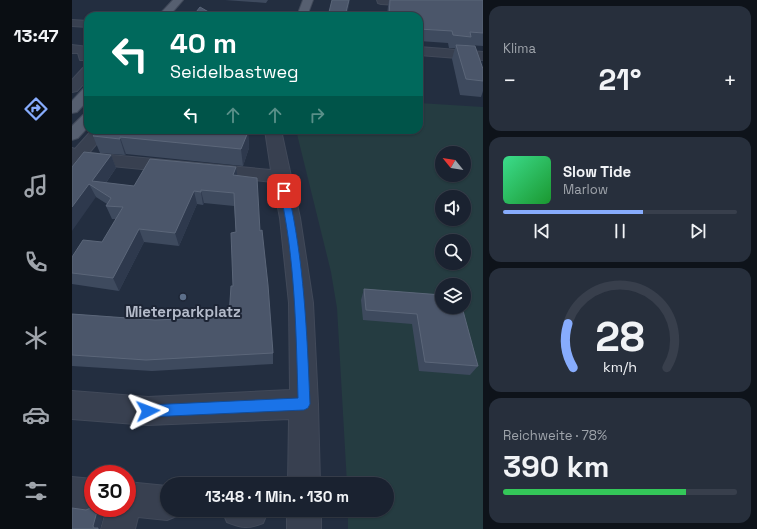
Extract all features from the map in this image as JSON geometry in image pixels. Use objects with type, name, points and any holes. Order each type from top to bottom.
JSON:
[{"type":"main road","points":[[167,12],[178,0]]},
{"type":"main road","points":[[304,12],[308,0]]},
{"type":"main road","points":[[72,109],[84,96]]},
{"type":"main road","points":[[72,135],[84,122]]},
{"type":"street","points":[[380,3],[424,3]]},
{"type":"street","points":[[72,23],[84,24]]},
{"type":"street","points":[[72,49],[84,50],[84,57]]},
{"type":"street","points":[[423,51],[483,56]]},
{"type":"street","points":[[72,88],[84,75]]},
{"type":"street","points":[[74,158],[96,134]]},
{"type":"street","points":[[275,134],[281,177],[290,218],[301,303],[304,404],[304,477]]},
{"type":"street","points":[[74,158],[281,177]]},
{"type":"street","points":[[72,405],[148,411],[304,404]]},
{"type":"street","points":[[72,493],[84,495]]},
{"type":"street","points":[[136,500],[160,502]]},
{"type":"street","points":[[118,529],[121,517]]},
{"type":"street","points":[[304,517],[304,529]]},
{"type":"green space","points":[[423,103],[483,107],[483,529],[348,529],[348,517],[394,517],[394,477],[347,477],[337,308],[331,272],[297,134],[423,134]]},
{"type":"building","points":[[332,0],[349,0],[346,12],[329,12]]},
{"type":"building","points":[[390,0],[483,0],[483,33],[470,32],[471,37],[453,35],[452,31],[423,29],[423,12],[389,12]]},
{"type":"building","points":[[200,7],[209,12],[196,12]]},
{"type":"building","points":[[456,45],[475,46],[483,69],[483,81],[466,79]]},
{"type":"building","points":[[95,134],[247,134],[241,149],[120,137],[120,139],[93,136]]},
{"type":"building","points":[[84,152],[111,155],[92,181],[134,186],[150,159],[236,167],[233,175],[257,178],[260,231],[262,230],[273,353],[146,360],[72,355],[72,314],[155,320],[229,317],[231,286],[233,286],[231,233],[236,232],[234,193],[201,190],[201,192],[194,191],[175,233],[139,229],[113,278],[72,273],[72,257],[83,240],[102,242],[123,207],[106,206],[111,198],[89,184],[72,207],[72,167]]},
{"type":"building","points":[[364,289],[435,294],[435,314],[464,314],[478,366],[425,362],[417,314],[366,310]]},
{"type":"building","points":[[72,508],[84,510],[84,517],[96,517],[93,526],[94,528],[98,529],[72,529]]},
{"type":"place","name":"Mieterparkplatz","points":[[183,297]]},
{"type":"route","points":[[148,411],[304,404],[301,303],[290,218],[284,191]]}]
